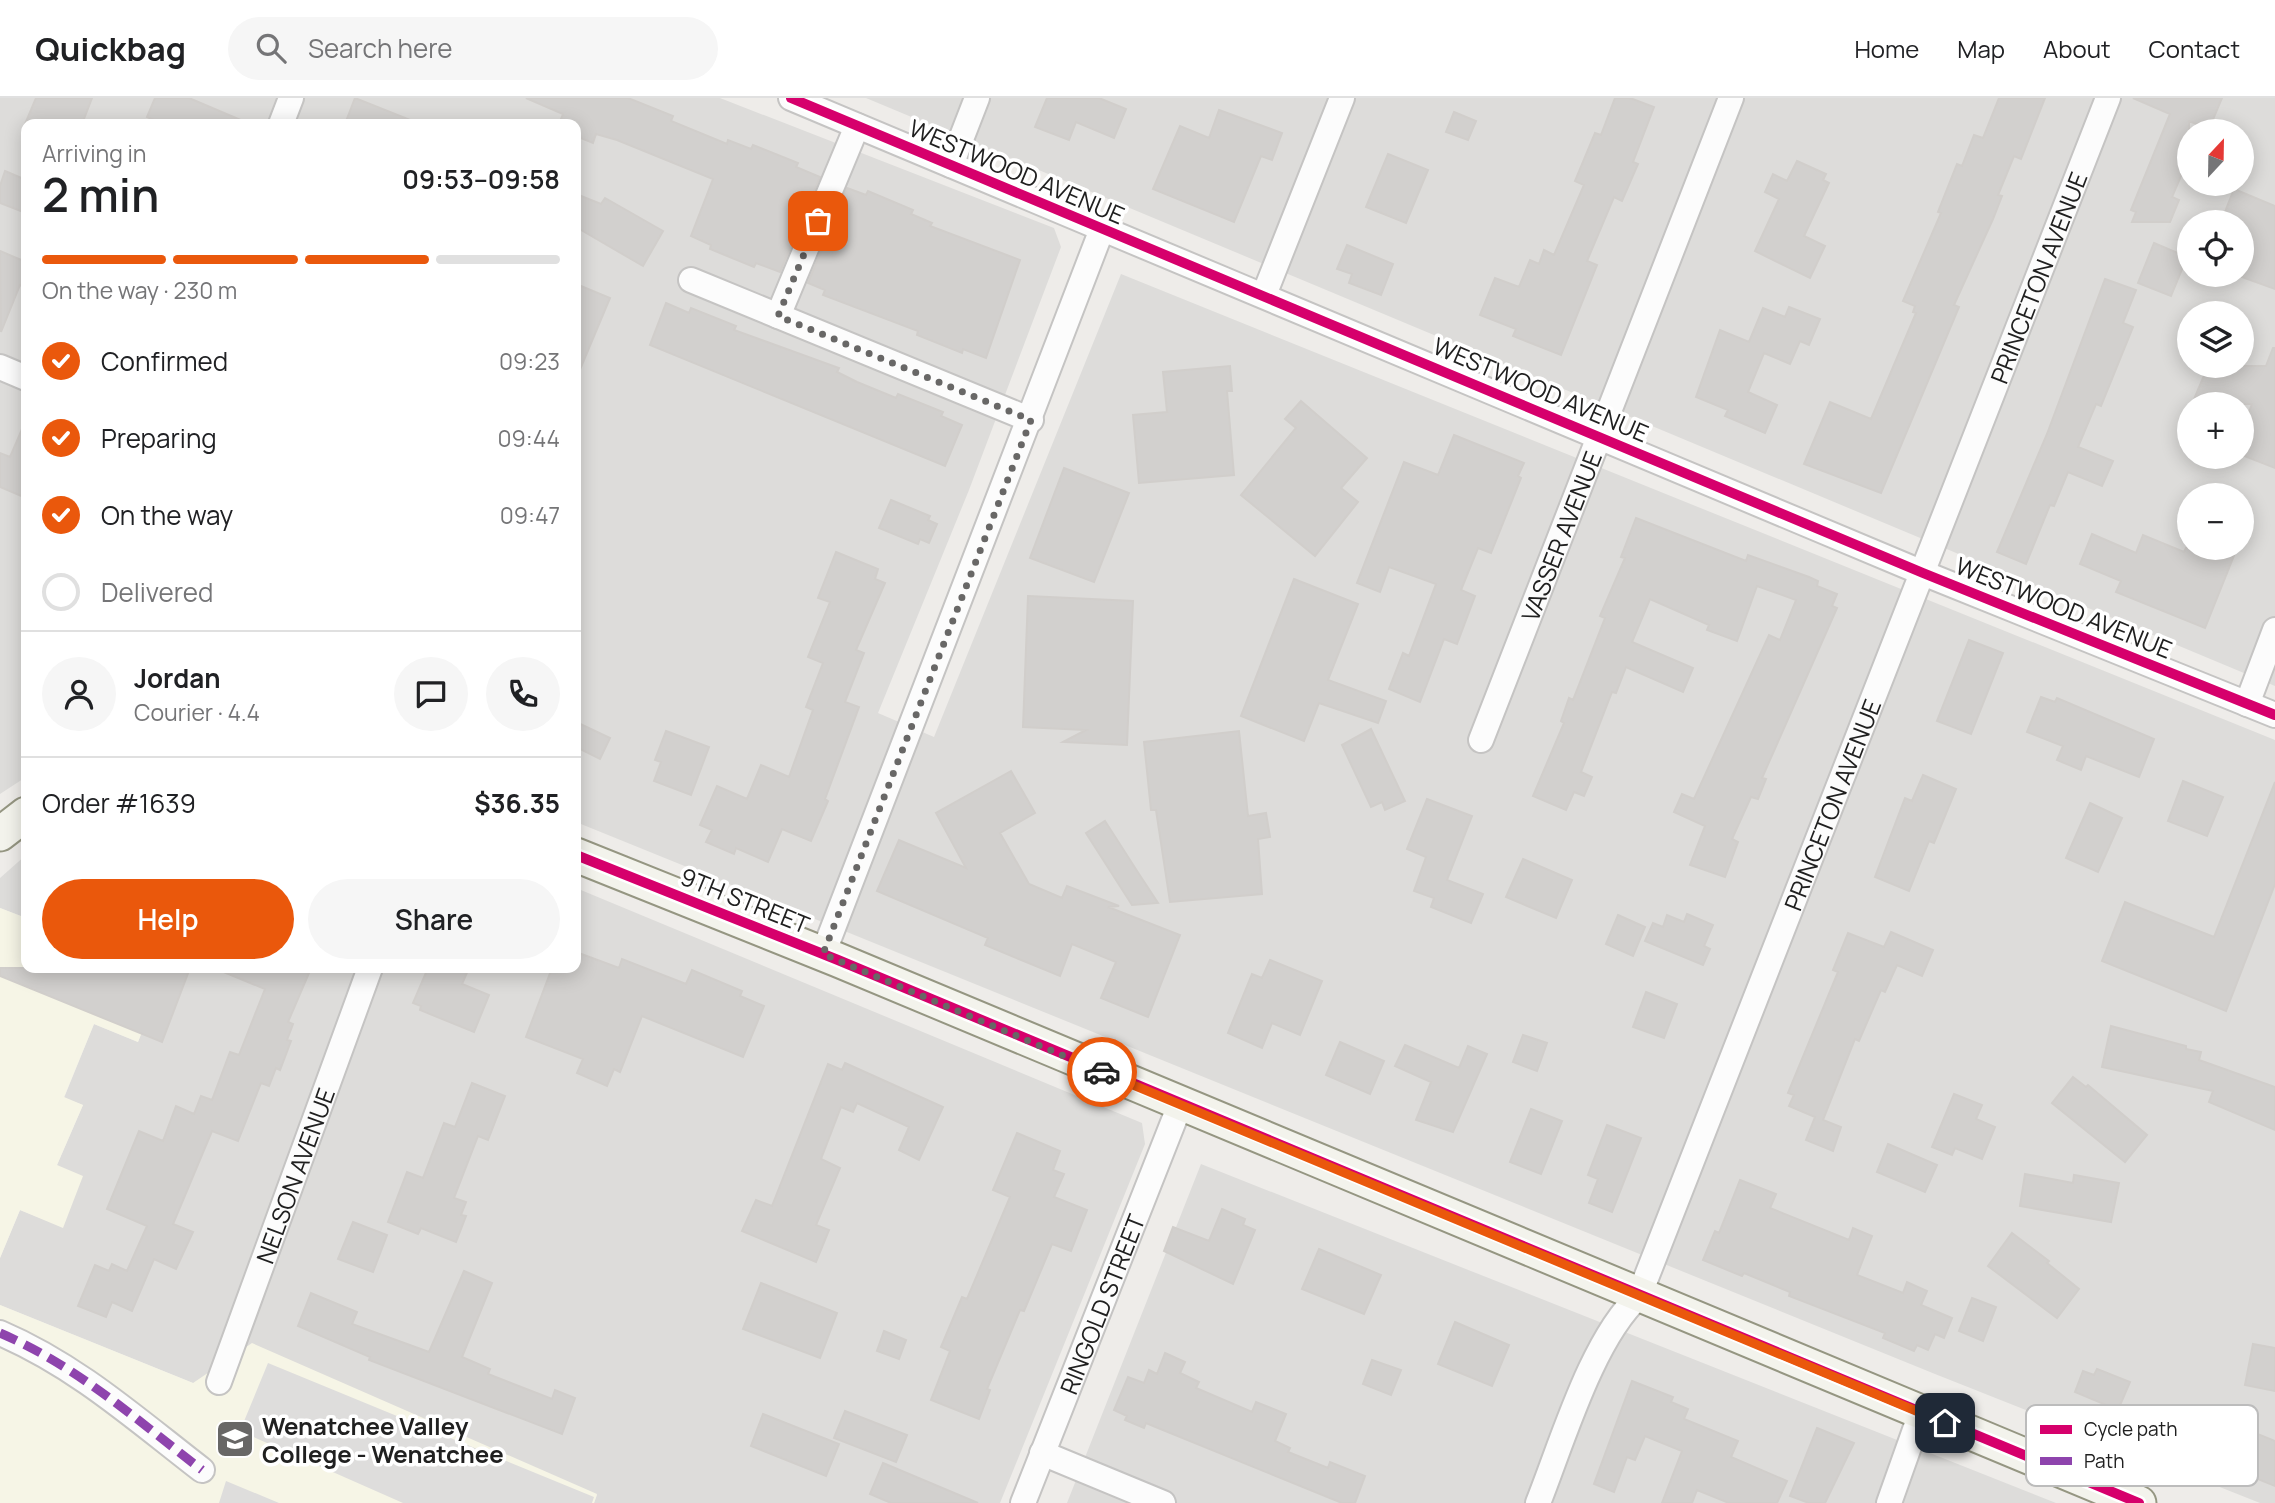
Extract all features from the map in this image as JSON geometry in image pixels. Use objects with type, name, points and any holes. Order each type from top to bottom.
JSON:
[{"type":"street","points":[[283,119],[291,98]]},
{"type":"street","name":"WESTWOOD AVENUE","points":[[791,98],[1923,573],[2275,715]]},
{"type":"street","points":[[951,165],[977,98]]},
{"type":"street","points":[[1264,295],[1342,98]]},
{"type":"street","name":"VASSER AVENUE","points":[[1481,740],[1731,98]]},
{"type":"street","name":"PRINCETON AVENUE","points":[[1538,1503],[1601,1347],[1621,1312],[1639,1296],[2108,98]]},
{"type":"street","points":[[778,316],[857,126]]},
{"type":"street","points":[[823,954],[1031,420],[1102,229]]},
{"type":"street","points":[[691,280],[1031,420]]},
{"type":"street","points":[[0,367],[21,376]]},
{"type":"street","points":[[2247,704],[2275,630]]},
{"type":"street","points":[[0,834],[21,818]]},
{"type":"street","name":"9TH STREET","points":[[581,857],[823,954],[2026,1456]]},
{"type":"street","name":"NELSON AVENUE","points":[[219,1382],[368,973]]},
{"type":"street","name":"RINGOLD STREET","points":[[1023,1503],[1180,1105]]},
{"type":"street","points":[[0,1333],[30,1346],[102,1390],[202,1470]]},
{"type":"street","points":[[1889,1503],[1922,1413]]},
{"type":"street","points":[[1042,1453],[1163,1503]]},
{"type":"street","name":"9TH STREET","points":[[2097,1486],[2138,1503]]},
{"type":"shaded area","points":[[0,98],[720,98],[1054,228],[1061,247],[969,490],[878,713],[934,737],[1121,274],[2275,740],[2275,1503],[2260,1503],[2217,1486],[2258,1486],[2258,1405],[2026,1405],[2026,1410],[581,824],[581,119],[21,119],[21,780],[0,794]]},
{"type":"shaded area","points":[[866,98],[2275,98],[2275,686]]},
{"type":"shaded area","points":[[21,859],[21,916],[0,908],[0,878]]},
{"type":"shaded area","points":[[581,890],[1142,1123],[1145,1144],[1000,1503],[594,1503],[597,1495],[193,1383],[0,1305],[0,1258],[20,1210],[63,1227],[57,1165],[83,1105],[64,1098],[94,1024],[138,1042],[164,974],[162,973],[581,973]]},
{"type":"shaded area","points":[[0,908],[21,916],[21,973],[165,974],[138,1042],[94,1024],[64,1097],[83,1105],[57,1165],[83,1176],[63,1228],[20,1210],[0,1258]]},
{"type":"shaded area","points":[[1201,1164],[2056,1503],[1067,1503]]},
{"type":"shaded area","name":"Wenatchee Valley College - Wenatchee","points":[[0,1305],[193,1383],[252,1343],[597,1494],[594,1503],[0,1503]]},
{"type":"shaded area","points":[[268,1363],[594,1497],[592,1503],[403,1503],[240,1431]]},
{"type":"shaded area","points":[[226,1481],[279,1503],[219,1503]]},
{"type":"building","points":[[36,98],[92,98],[84,119],[27,119]]},
{"type":"building","points":[[155,98],[189,98],[238,119],[152,119],[147,117]]},
{"type":"building","points":[[355,98],[408,119],[347,119]]},
{"type":"building","points":[[526,98],[628,98],[673,116],[671,121],[727,144],[728,140],[751,149],[753,145],[798,163],[796,167],[820,177],[780,272],[756,263],[754,267],[710,249],[711,245],[691,236],[713,179],[617,140],[596,134],[593,143],[581,138],[581,119],[561,119],[563,114]]},
{"type":"building","points":[[1047,98],[1099,98],[1126,109],[1114,138],[1076,122],[1069,140],[1035,127]]},
{"type":"building","points":[[1615,98],[1630,98],[1654,107],[1633,162],[1638,164],[1622,201],[1614,197],[1587,261],[1597,265],[1561,355],[1513,336],[1516,329],[1480,315],[1495,278],[1519,287],[1530,260],[1539,264],[1544,250],[1554,255],[1584,185],[1575,181],[1595,133],[1601,135]]},
{"type":"building","points":[[1999,98],[2045,98],[2021,159],[2014,156],[1998,195],[2002,196],[1993,219],[1954,305],[1959,307],[1881,493],[1804,464],[1830,402],[1871,419],[1916,313],[1913,312],[1915,306],[1903,301],[1941,213],[1938,212],[1957,164],[1962,166],[1974,135],[1983,138]]},
{"type":"building","points":[[2133,98],[2222,98],[2213,119],[2177,119],[2177,185],[2172,197],[2179,200],[2170,222],[2132,222],[2136,212],[2131,210],[2170,114]]},
{"type":"building","points":[[1219,110],[1282,133],[1272,160],[1261,156],[1234,222],[1153,189],[1180,126],[1209,138]]},
{"type":"building","points":[[1454,112],[1476,121],[1468,140],[1446,132]]},
{"type":"building","points":[[1388,154],[1428,170],[1406,223],[1366,207]]},
{"type":"building","points":[[1797,161],[1826,174],[1823,180],[1829,183],[1804,236],[1825,246],[1810,278],[1755,251],[1779,199],[1765,192],[1773,174],[1787,181]]},
{"type":"building","points":[[5,171],[21,178],[21,211],[0,203],[0,186]]},
{"type":"building","points":[[847,188],[866,195],[868,191],[913,210],[911,214],[932,223],[930,226],[1020,260],[986,358],[963,349],[962,353],[917,335],[918,331],[823,295],[825,290],[808,283]]},
{"type":"building","points":[[581,196],[601,204],[605,198],[663,231],[643,266],[581,230]]},
{"type":"building","points":[[2231,196],[2251,196],[2275,206],[2275,289],[2254,281],[2254,210],[2226,210]]},
{"type":"building","points":[[2154,243],[2177,253],[2177,281],[2171,296],[2138,283]]},
{"type":"building","points":[[1347,245],[1393,264],[1381,295],[1349,283],[1352,274],[1337,269]]},
{"type":"building","points":[[0,251],[21,260],[21,286],[1,332]]},
{"type":"building","points":[[2105,279],[2136,290],[2123,323],[2133,327],[2101,406],[2096,404],[2078,447],[2113,461],[2102,486],[2068,472],[2054,506],[2050,505],[2026,564],[1997,552],[2047,434]]},
{"type":"building","points":[[581,286],[610,298],[581,367]]},
{"type":"building","points":[[666,303],[689,313],[691,308],[736,326],[734,330],[839,368],[837,372],[857,382],[896,398],[898,394],[943,412],[941,416],[962,425],[945,466],[650,345]]},
{"type":"building","points":[[1789,307],[1820,319],[1809,345],[1800,341],[1790,364],[1764,353],[1748,392],[1777,405],[1765,433],[1725,416],[1728,410],[1696,397],[1720,330],[1749,342],[1763,308],[1785,317]]},
{"type":"building","points":[[2275,348],[2275,468],[2254,460],[2254,392],[2197,392],[2203,378],[2254,378],[2254,366],[2266,366]]},
{"type":"building","points":[[1230,366],[1232,391],[1227,391],[1234,475],[1139,483],[1133,415],[1167,412],[1163,372]]},
{"type":"building","points":[[1301,401],[1367,458],[1341,488],[1358,502],[1315,556],[1241,495],[1296,428],[1285,419]]},
{"type":"building","points":[[21,432],[21,496],[0,487],[0,453],[10,457]]},
{"type":"building","points":[[1454,435],[1524,463],[1518,476],[1521,478],[1491,553],[1478,548],[1461,590],[1475,596],[1457,644],[1444,639],[1420,702],[1389,689],[1403,653],[1409,656],[1436,584],[1389,567],[1380,592],[1357,583],[1404,462],[1438,475]]},
{"type":"building","points":[[1064,468],[1129,493],[1094,582],[1030,558]]},
{"type":"building","points":[[891,500],[930,516],[928,520],[937,524],[929,543],[920,539],[918,544],[879,528]]},
{"type":"building","points":[[1636,518],[1746,561],[1748,555],[1809,577],[1818,581],[1817,586],[1837,594],[1832,606],[1837,608],[1762,778],[1766,779],[1758,799],[1751,797],[1732,839],[1738,842],[1725,877],[1690,865],[1705,826],[1674,812],[1682,794],[1694,799],[1769,635],[1780,640],[1796,600],[1757,586],[1737,641],[1707,630],[1709,625],[1650,599],[1632,642],[1693,668],[1683,692],[1626,667],[1616,693],[1612,692],[1581,772],[1592,777],[1584,796],[1574,792],[1566,810],[1533,796],[1564,723],[1561,721],[1569,698],[1573,700],[1605,618],[1600,616],[1625,558],[1621,557]]},
{"type":"building","points":[[2092,534],[2136,553],[2143,535],[2177,549],[2177,560],[2232,560],[2205,628],[2116,592],[2121,581],[2080,564]]},
{"type":"building","points":[[836,552],[878,569],[875,579],[885,583],[856,650],[864,653],[845,702],[859,707],[825,799],[828,801],[811,841],[782,829],[768,862],[736,848],[734,854],[706,842],[712,830],[700,825],[717,786],[747,799],[761,765],[789,777],[813,710],[806,707],[823,663],[808,657],[830,602],[818,598]]},
{"type":"building","points":[[1294,579],[1358,604],[1328,680],[1386,701],[1378,723],[1319,703],[1304,741],[1241,716]]},
{"type":"building","points":[[1028,596],[1133,601],[1127,745],[1063,742],[1086,730],[1023,727]]},
{"type":"building","points":[[1969,640],[2003,653],[1971,734],[1937,721]]},
{"type":"building","points":[[2041,697],[2055,702],[2057,698],[2154,739],[2139,777],[2086,756],[2081,770],[2057,760],[2063,746],[2027,732]]},
{"type":"building","points":[[581,724],[610,738],[600,759],[581,750]]},
{"type":"building","points":[[1371,729],[1405,801],[1385,810],[1382,802],[1371,807],[1342,745]]},
{"type":"building","points":[[666,731],[709,747],[691,795],[654,781],[661,762],[655,760]]},
{"type":"building","points":[[1239,731],[1248,816],[1266,813],[1270,837],[1258,839],[1262,894],[1170,902],[1156,810],[1151,810],[1144,742]]},
{"type":"building","points":[[1011,771],[1035,813],[1000,833],[1029,884],[1062,898],[1067,886],[1119,906],[1108,907],[1180,935],[1148,1017],[1101,998],[1116,962],[1072,944],[1060,976],[985,945],[988,938],[877,891],[899,840],[966,868],[936,813]]},
{"type":"building","points":[[1923,775],[1956,789],[1934,843],[1929,841],[1909,891],[1875,877],[1905,798],[1912,801]]},
{"type":"building","points":[[2183,781],[2223,797],[2207,836],[2168,821]]},
{"type":"building","points":[[2275,782],[2275,884],[2226,1011],[2102,961],[2125,902],[2214,937]]},
{"type":"building","points":[[1427,799],[1472,816],[1447,880],[1483,894],[1471,923],[1431,907],[1434,898],[1414,891],[1426,857],[1407,849]]},
{"type":"building","points":[[2090,803],[2122,818],[2098,872],[2066,858]]},
{"type":"building","points":[[1105,821],[1158,903],[1132,905],[1086,833]]},
{"type":"building","points":[[1523,859],[1572,880],[1556,918],[1506,897]]},
{"type":"building","points":[[1687,914],[1713,925],[1704,946],[1710,949],[1703,965],[1645,941],[1653,923],[1663,927],[1667,915],[1684,922]]},
{"type":"building","points":[[1618,915],[1645,927],[1633,956],[1606,944]]},
{"type":"building","points":[[1891,932],[1933,950],[1922,976],[1897,965],[1885,992],[1881,990],[1859,1041],[1855,1039],[1823,1120],[1841,1127],[1833,1151],[1806,1140],[1815,1117],[1789,1106],[1794,1095],[1788,1093],[1838,972],[1833,970],[1848,933],[1884,947]]},
{"type":"building","points":[[581,954],[619,968],[622,959],[686,984],[692,970],[742,991],[740,996],[764,1006],[743,1057],[642,1016],[620,1072],[614,1069],[607,1086],[577,1073],[583,1059],[526,1037],[550,973],[581,973]]},
{"type":"building","points":[[1270,960],[1322,981],[1300,1035],[1272,1023],[1262,1048],[1228,1033],[1252,974],[1262,978]]},
{"type":"building","points":[[0,968],[21,968],[21,973],[188,973],[162,1042],[0,976]]},
{"type":"building","points":[[226,973],[309,973],[288,1022],[293,1024],[287,1040],[291,1041],[280,1070],[276,1068],[269,1086],[261,1083],[238,1141],[212,1131],[173,1224],[193,1232],[176,1269],[154,1259],[132,1311],[112,1302],[106,1317],[78,1306],[95,1265],[109,1271],[112,1264],[127,1271],[147,1226],[107,1209],[139,1131],[163,1141],[176,1106],[194,1114],[201,1096],[212,1100],[230,1052],[239,1055],[265,989]]},
{"type":"building","points":[[426,973],[467,973],[462,984],[489,995],[474,1032],[420,1010],[421,1006],[413,1003]]},
{"type":"building","points":[[1646,992],[1677,1004],[1664,1038],[1633,1027]]},
{"type":"building","points":[[2111,1026],[2186,1046],[2186,1049],[2201,1052],[2199,1060],[2275,1087],[2275,1130],[2209,1102],[2213,1091],[2102,1067]]},
{"type":"building","points":[[1523,1035],[1547,1043],[1537,1071],[1513,1062]]},
{"type":"building","points":[[1340,1042],[1384,1061],[1370,1094],[1326,1075]]},
{"type":"building","points":[[1405,1045],[1459,1068],[1468,1046],[1487,1054],[1453,1132],[1416,1120],[1431,1082],[1395,1066]]},
{"type":"building","points":[[845,1063],[943,1107],[919,1160],[899,1150],[909,1127],[857,1103],[853,1112],[841,1107],[821,1159],[840,1168],[816,1225],[829,1230],[816,1262],[742,1231],[756,1200],[772,1206],[828,1064],[842,1070]]},
{"type":"building","points":[[2073,1077],[2086,1087],[2088,1085],[2147,1135],[2125,1162],[2052,1103]]},
{"type":"building","points":[[472,1083],[505,1096],[488,1140],[478,1136],[454,1198],[466,1202],[461,1215],[466,1216],[456,1242],[421,1228],[418,1234],[388,1222],[407,1172],[423,1178],[444,1123],[455,1127]]},
{"type":"building","points":[[1954,1094],[1982,1105],[1976,1119],[1995,1127],[1982,1159],[1955,1148],[1952,1155],[1932,1147]]},
{"type":"building","points":[[1531,1109],[1562,1121],[1541,1174],[1510,1162]]},
{"type":"building","points":[[1607,1125],[1641,1138],[1612,1212],[1589,1203],[1598,1179],[1588,1175]]},
{"type":"building","points":[[1017,1133],[1060,1151],[1053,1170],[1064,1174],[1054,1197],[1087,1210],[1071,1251],[1052,1244],[1024,1311],[1020,1310],[987,1389],[990,1390],[979,1419],[931,1400],[950,1351],[941,1347],[962,1297],[967,1299],[1010,1197],[993,1190]]},
{"type":"building","points":[[1888,1144],[1937,1165],[1925,1192],[1877,1172]]},
{"type":"building","points":[[2025,1174],[2073,1183],[2074,1175],[2119,1183],[2111,1222],[2020,1206]]},
{"type":"building","points":[[1740,1180],[1776,1194],[1770,1208],[1849,1240],[1853,1228],[1872,1236],[1857,1275],[1903,1293],[1907,1282],[1927,1291],[1921,1305],[1952,1318],[1944,1338],[1935,1334],[1928,1350],[1917,1345],[1914,1351],[1883,1338],[1885,1333],[1789,1296],[1790,1292],[1703,1260],[1715,1231],[1719,1233]]},
{"type":"building","points":[[1222,1209],[1245,1219],[1243,1225],[1255,1230],[1233,1284],[1164,1251],[1173,1227],[1209,1241]]},
{"type":"building","points":[[353,1222],[387,1235],[373,1272],[338,1259]]},
{"type":"building","points":[[2012,1233],[2049,1261],[2047,1263],[2079,1289],[2057,1318],[1988,1266]]},
{"type":"building","points":[[1319,1249],[1381,1275],[1364,1314],[1302,1289]]},
{"type":"building","points":[[464,1271],[492,1283],[462,1357],[490,1369],[488,1374],[552,1399],[555,1390],[575,1398],[562,1434],[369,1360],[370,1357],[298,1326],[311,1293],[357,1312],[352,1324],[429,1352]]},
{"type":"building","points":[[761,1283],[837,1313],[820,1358],[743,1329]]},
{"type":"building","points":[[1972,1298],[1996,1307],[1983,1341],[1959,1331]]},
{"type":"building","points":[[1455,1322],[1509,1345],[1492,1386],[1438,1364]]},
{"type":"building","points":[[884,1331],[906,1340],[899,1359],[877,1351]]},
{"type":"building","points":[[2253,1344],[2275,1348],[2275,1391],[2245,1385]]},
{"type":"building","points":[[1165,1353],[1185,1362],[1180,1373],[1199,1382],[1196,1388],[1252,1412],[1256,1402],[1286,1414],[1275,1441],[1290,1448],[1288,1452],[1328,1468],[1330,1462],[1365,1476],[1355,1503],[1342,1503],[1146,1423],[1144,1428],[1125,1420],[1127,1416],[1114,1410],[1128,1377],[1144,1383],[1149,1370],[1157,1374]]},
{"type":"building","points":[[1372,1360],[1401,1370],[1391,1395],[1363,1384]]},
{"type":"building","points":[[2097,1369],[2130,1382],[2120,1405],[2106,1405],[2075,1392],[2083,1371],[2094,1375]]},
{"type":"building","points":[[1632,1381],[1673,1397],[1671,1402],[1688,1409],[1684,1419],[1738,1441],[1731,1457],[1787,1481],[1777,1503],[1729,1503],[1697,1490],[1692,1503],[1662,1503],[1682,1451],[1645,1436],[1635,1460],[1627,1457],[1614,1492],[1594,1484]]},
{"type":"building","points":[[845,1411],[907,1435],[896,1462],[834,1438]]},
{"type":"building","points":[[763,1414],[839,1444],[826,1476],[751,1446]]},
{"type":"building","points":[[1817,1428],[1854,1443],[1825,1503],[1809,1503],[1790,1496]]},
{"type":"building","points":[[2258,1434],[2275,1441],[2275,1486],[2258,1479]]},
{"type":"building","points":[[883,1463],[978,1503],[891,1503],[870,1494]]},
{"type":"marked path","points":[[0,1333],[28,1346],[81,1378],[202,1470]]},
{"type":"cycle path","points":[[791,98],[1923,573],[2275,715]]},
{"type":"cycle path","points":[[581,857],[838,960],[2026,1456]]},
{"type":"cycle path","points":[[2098,1486],[2139,1503]]},
{"type":"way so far","points":[[818,221],[778,316],[1031,420],[823,954],[1102,1072]]},
{"type":"place","name":"Wenatchee Valley College - Wenatchee","points":[[235,1439]]},
{"type":"route","points":[[1102,1072],[1945,1423]]}]
